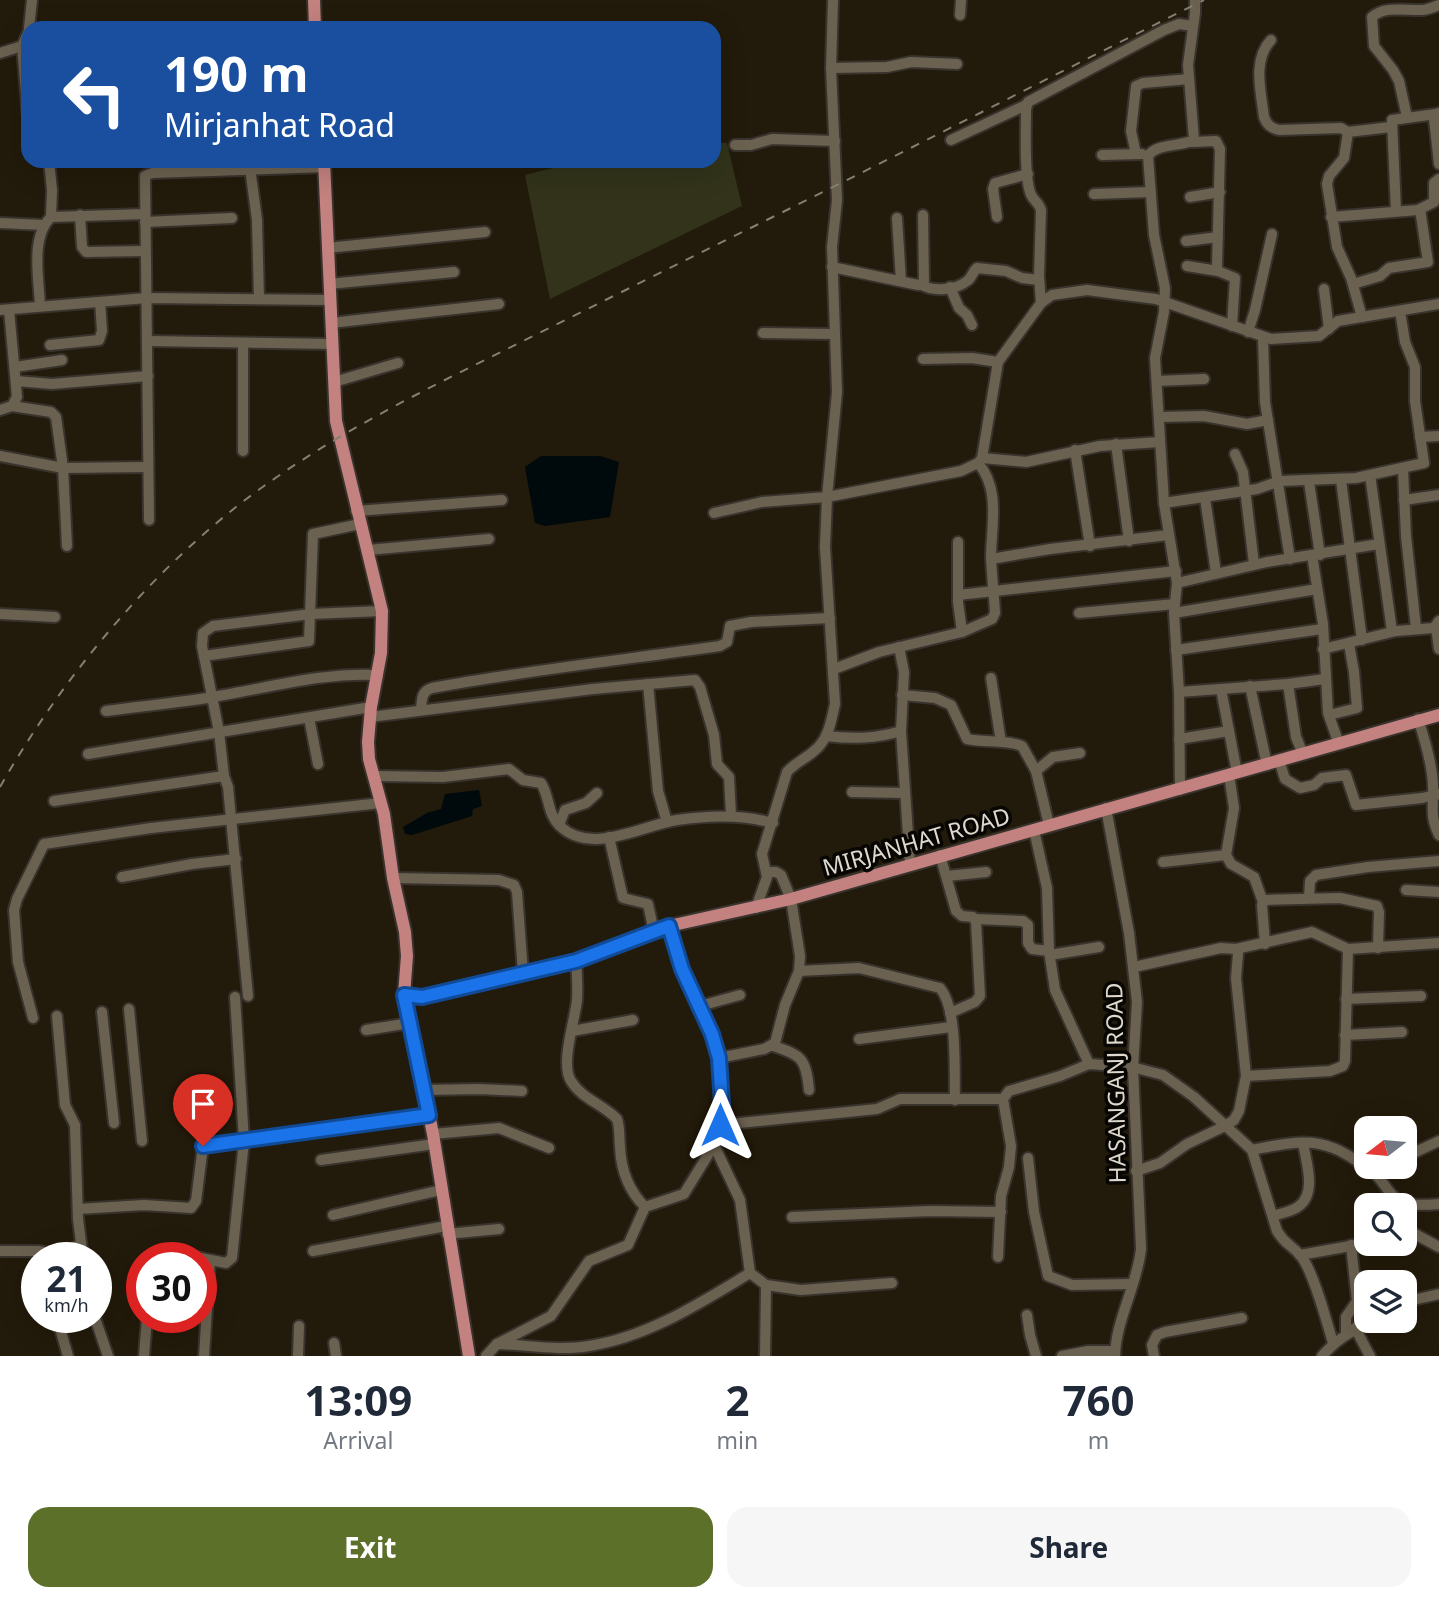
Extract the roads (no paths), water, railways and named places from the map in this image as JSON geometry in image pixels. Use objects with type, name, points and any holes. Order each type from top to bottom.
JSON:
[{"type":"main road","points":[[314,0],[315,21]]},
{"type":"main road","points":[[324,168],[338,438],[382,611],[381,653],[370,712],[368,742],[405,932],[407,956],[404,995],[429,1115],[469,1356]]},
{"type":"main road","name":"MIRJANHAT ROAD","points":[[404,995],[422,997],[576,961],[669,926],[791,899],[1439,715]]},
{"type":"street","points":[[29,21],[32,0]]},
{"type":"street","points":[[756,908],[766,882],[762,854],[787,772],[815,750],[826,736],[835,704],[826,565],[827,498],[837,392],[832,267],[837,215],[831,68],[833,0]]},
{"type":"street","points":[[960,15],[961,0]]},
{"type":"street","points":[[1192,142],[1195,139],[1189,54],[1195,0]]},
{"type":"street","points":[[1407,117],[1399,81],[1374,46],[1372,17],[1380,12],[1422,10],[1439,5]]},
{"type":"street","points":[[951,140],[1026,106],[1031,100],[1164,30],[1180,24],[1193,26]]},
{"type":"street","points":[[1271,40],[1264,47],[1260,59],[1264,117],[1270,127],[1279,130],[1341,128],[1348,132],[1391,127]]},
{"type":"street","points":[[0,53],[21,46]]},
{"type":"street","points":[[831,68],[887,67],[911,62],[957,64]]},
{"type":"street","points":[[1136,154],[1131,131],[1136,86],[1189,79]]},
{"type":"street","points":[[1026,106],[1030,193],[1041,210],[1041,303]]},
{"type":"street","points":[[1396,211],[1392,120],[1437,113]]},
{"type":"street","points":[[1437,113],[1434,119],[1439,164]]},
{"type":"street","points":[[1348,132],[1344,158],[1327,180],[1337,247],[1353,284],[1362,317]]},
{"type":"street","points":[[735,145],[751,145],[772,139],[835,141]]},
{"type":"street","points":[[1102,155],[1148,154],[1162,147],[1192,142],[1218,142],[1219,271]]},
{"type":"street","points":[[1148,154],[1154,235],[1164,282],[1165,303],[1155,351],[1164,503],[1177,583],[1175,608],[1180,790]]},
{"type":"street","points":[[40,306],[37,259],[52,190],[50,168]]},
{"type":"street","points":[[149,520],[144,182],[148,174],[250,168],[257,220],[259,299]]},
{"type":"street","points":[[997,217],[993,190],[995,183],[1028,174]]},
{"type":"street","points":[[1332,217],[1420,209],[1434,202],[1434,183],[1439,179]]},
{"type":"street","points":[[1094,194],[1150,192]]},
{"type":"street","points":[[1190,197],[1220,192]]},
{"type":"street","points":[[1353,284],[1380,276],[1388,268],[1428,262],[1420,209]]},
{"type":"street","points":[[80,215],[82,247],[86,252],[145,251]]},
{"type":"street","points":[[0,223],[47,221],[80,215],[232,218]]},
{"type":"street","points":[[922,285],[926,281],[923,215]]},
{"type":"street","points":[[897,218],[901,281]]},
{"type":"street","points":[[327,248],[485,232]]},
{"type":"street","points":[[1248,332],[1272,234]]},
{"type":"street","points":[[1185,242],[1218,237]]},
{"type":"street","points":[[1186,266],[1219,271],[1235,278],[1232,326]]},
{"type":"street","points":[[832,267],[931,289],[967,282],[977,268],[1006,271],[1022,278],[1039,280]]},
{"type":"street","points":[[329,284],[454,272]]},
{"type":"street","points":[[950,287],[959,308],[967,315],[972,325]]},
{"type":"street","points":[[1324,289],[1329,329]]},
{"type":"street","points":[[834,669],[879,652],[962,632],[992,619],[995,613],[991,559],[994,515],[989,481],[980,460],[998,362],[1041,303],[1052,295],[1087,290],[1149,298],[1264,338],[1319,336],[1335,322],[1439,304]]},
{"type":"street","points":[[12,406],[17,397],[15,367],[6,347],[5,310],[147,298],[329,300]]},
{"type":"street","points":[[50,345],[99,340],[102,331],[100,302]]},
{"type":"street","points":[[331,323],[499,304]]},
{"type":"street","points":[[1164,503],[1245,491],[1278,482],[1341,480],[1424,463],[1415,401],[1414,363],[1405,342],[1400,311]]},
{"type":"street","points":[[763,333],[833,334]]},
{"type":"street","points":[[1264,338],[1264,390],[1290,559]]},
{"type":"street","points":[[148,341],[332,344]]},
{"type":"street","points":[[243,344],[243,451]]},
{"type":"street","points":[[923,359],[972,358],[998,362]]},
{"type":"street","points":[[15,367],[62,360]]},
{"type":"street","points":[[334,382],[398,363]]},
{"type":"street","points":[[16,381],[52,384],[148,376]]},
{"type":"street","points":[[1157,381],[1204,379]]},
{"type":"street","points":[[0,410],[12,406],[54,413],[63,468],[67,546]]},
{"type":"street","points":[[1159,417],[1204,415],[1247,424],[1268,420]]},
{"type":"street","points":[[1420,437],[1439,436]]},
{"type":"street","points":[[714,513],[762,502],[827,498],[961,471],[980,460],[1026,461],[1116,444],[1160,442]]},
{"type":"street","points":[[1116,444],[1129,541]]},
{"type":"street","points":[[1075,450],[1090,546]]},
{"type":"street","points":[[1235,454],[1242,469],[1254,564]]},
{"type":"street","points":[[0,456],[63,468],[148,467]]},
{"type":"street","points":[[1403,469],[1406,536],[1416,628]]},
{"type":"street","points":[[1370,475],[1392,631]]},
{"type":"street","points":[[1341,480],[1363,640]]},
{"type":"street","points":[[1310,482],[1325,679],[1329,715],[1339,744]]},
{"type":"street","points":[[1404,500],[1439,495]]},
{"type":"street","points":[[1205,498],[1216,573]]},
{"type":"street","points":[[204,656],[309,641],[313,534],[358,518],[502,500]]},
{"type":"street","points":[[991,559],[1168,535]]},
{"type":"street","points":[[368,550],[489,539]]},
{"type":"street","points":[[958,542],[958,595],[962,632]]},
{"type":"street","points":[[1177,583],[1254,564],[1380,544]]},
{"type":"street","points":[[958,595],[1044,583],[1176,570]]},
{"type":"street","points":[[1079,613],[1175,608],[1317,589]]},
{"type":"street","points":[[248,996],[229,787],[224,776],[219,732],[204,656],[203,633],[214,626],[311,614],[382,611]]},
{"type":"street","points":[[0,614],[55,617]]},
{"type":"street","points":[[421,710],[423,694],[432,688],[553,667],[594,664],[720,646],[727,642],[730,626],[751,622],[830,618]]},
{"type":"street","points":[[1323,649],[1392,631],[1437,624],[1439,649]]},
{"type":"street","points":[[1176,650],[1322,629]]},
{"type":"street","points":[[1329,715],[1357,708],[1349,643]]},
{"type":"street","points":[[899,647],[904,672],[901,730],[910,864]]},
{"type":"street","points":[[106,711],[212,697],[288,682],[341,675],[378,675]]},
{"type":"street","points":[[991,678],[1001,742]]},
{"type":"street","points":[[1179,692],[1325,679]]},
{"type":"street","points":[[88,754],[309,718],[421,710],[695,680],[700,687],[716,743],[717,764],[729,777],[732,815]]},
{"type":"street","points":[[648,684],[658,791],[667,822]]},
{"type":"street","points":[[1289,684],[1296,737],[1303,754]]},
{"type":"street","points":[[1250,686],[1273,763],[1285,779],[1300,788],[1314,785],[1322,778],[1346,775],[1356,805],[1436,795]]},
{"type":"street","points":[[1221,689],[1230,730],[1233,774],[1234,808],[1226,855],[1231,864],[1254,877],[1263,902],[1265,944]]},
{"type":"street","points":[[902,695],[936,698],[948,703],[954,709],[964,737],[981,742],[1022,746],[1036,771],[1049,825]]},
{"type":"street","points":[[309,718],[318,764]]},
{"type":"street","points":[[1418,719],[1436,795],[1433,821],[1439,835]]},
{"type":"street","points":[[826,736],[873,738],[901,730]]},
{"type":"street","points":[[1179,739],[1230,730]]},
{"type":"street","points":[[1036,771],[1053,757],[1080,753]]},
{"type":"street","points":[[373,776],[443,776],[509,769],[523,780],[543,785],[550,811],[559,825],[571,834],[583,837],[609,837],[653,828],[667,822],[732,815],[773,823]]},
{"type":"street","points":[[54,801],[224,776]]},
{"type":"street","points":[[852,792],[904,793]]},
{"type":"street","points":[[559,825],[565,810],[586,803],[597,793]]},
{"type":"street","points":[[33,1018],[18,962],[15,910],[17,899],[42,846],[150,828],[381,803]]},
{"type":"street","name":"HASANGANJ ROAD","points":[[1106,808],[1134,967],[1137,1002],[1133,1068],[1141,1250],[1115,1354]]},
{"type":"street","points":[[1034,830],[1047,888],[1050,953],[1058,998],[1089,1064]]},
{"type":"street","points":[[609,837],[623,898],[648,904],[654,932]]},
{"type":"street","points":[[940,855],[956,911],[962,916],[975,919],[1023,920],[1028,925],[1029,946],[1035,950],[1050,953],[1099,947]]},
{"type":"street","points":[[1163,862],[1226,855]]},
{"type":"street","points":[[122,877],[236,859]]},
{"type":"street","points":[[1308,898],[1310,881],[1316,876],[1368,867],[1439,861]]},
{"type":"street","points":[[766,872],[781,875],[791,899],[797,925],[799,971],[785,1004],[778,1040],[773,1046]]},
{"type":"street","points":[[947,876],[986,872]]},
{"type":"street","points":[[393,878],[499,880],[514,885],[517,892],[523,973]]},
{"type":"street","points":[[1406,890],[1439,892]]},
{"type":"street","points":[[1263,902],[1340,898],[1377,906],[1378,948]]},
{"type":"street","points":[[950,1013],[975,1002],[980,996],[975,919]]},
{"type":"street","points":[[486,1356],[497,1344],[551,1315],[589,1261],[628,1245],[645,1207],[684,1195],[714,1145],[722,1104],[719,1058],[700,1006],[682,969],[669,926]]},
{"type":"street","points":[[1134,967],[1214,950],[1265,944],[1312,932],[1348,948],[1439,943]]},
{"type":"street","points":[[1246,1076],[1338,1069],[1345,1061],[1348,948]]},
{"type":"street","points":[[1136,1171],[1160,1163],[1187,1144],[1225,1126],[1234,1120],[1239,1111],[1246,1076],[1236,978],[1236,949]]},
{"type":"street","points":[[576,961],[578,990],[567,1064],[568,1076],[594,1103],[617,1119],[625,1173],[632,1194],[645,1207]]},
{"type":"street","points":[[799,971],[859,968],[937,986],[944,993],[950,1013],[955,1100]]},
{"type":"street","points":[[700,1006],[740,995]]},
{"type":"street","points":[[1346,999],[1420,996]]},
{"type":"street","points":[[217,1261],[226,1263],[232,1258],[244,1141],[235,997]]},
{"type":"street","points":[[129,1009],[142,1141]]},
{"type":"street","points":[[102,1012],[114,1124]]},
{"type":"street","points":[[57,1016],[65,1105],[75,1125],[81,1242]]},
{"type":"street","points":[[572,1031],[633,1020]]},
{"type":"street","points":[[366,1030],[410,1023]]},
{"type":"street","points":[[859,1039],[951,1027]]},
{"type":"street","points":[[1345,1035],[1402,1032]]},
{"type":"street","points":[[719,1058],[773,1046],[794,1053],[807,1068],[809,1090]]},
{"type":"street","points":[[998,1257],[1001,1212],[1011,1146],[1003,1099],[1009,1091],[1089,1064],[1133,1068],[1163,1075],[1194,1097],[1252,1150],[1273,1216],[1284,1242],[1300,1255],[1314,1283],[1333,1343]]},
{"type":"street","points":[[423,1090],[522,1091]]},
{"type":"street","points":[[720,1125],[877,1110],[900,1099],[1003,1099]]},
{"type":"street","points":[[78,1209],[144,1205],[191,1208],[196,1200],[203,1146],[211,1143],[244,1141],[429,1115]]},
{"type":"street","points":[[321,1160],[499,1128],[549,1148]]},
{"type":"street","points":[[1418,1151],[1439,1141]]},
{"type":"street","points":[[1252,1150],[1291,1142],[1333,1148],[1354,1158]]},
{"type":"street","points":[[1273,1216],[1295,1209],[1306,1197],[1308,1180],[1303,1143]]},
{"type":"street","points":[[714,1145],[740,1200],[750,1273],[766,1286],[801,1290],[891,1283]]},
{"type":"street","points":[[1028,1157],[1034,1212],[1048,1276],[1072,1284],[1132,1284]]},
{"type":"street","points":[[1382,1180],[1395,1199],[1421,1205],[1439,1204]]},
{"type":"street","points":[[333,1215],[441,1191]]},
{"type":"street","points":[[792,1217],[930,1211],[1001,1212]]},
{"type":"street","points":[[313,1251],[447,1230],[499,1229]]},
{"type":"street","points":[[1417,1235],[1439,1247]]},
{"type":"street","points":[[1351,1245],[1357,1301],[1346,1317],[1350,1331],[1370,1356]]},
{"type":"street","points":[[1300,1255],[1354,1245]]},
{"type":"street","points":[[0,1251],[21,1250]]},
{"type":"street","points":[[497,1344],[588,1347],[625,1338],[682,1314],[750,1273]]},
{"type":"street","points":[[765,1356],[766,1286]]},
{"type":"street","points":[[1417,1299],[1439,1294]]},
{"type":"street","points":[[1027,1314],[1036,1356]]},
{"type":"street","points":[[1154,1356],[1152,1345],[1157,1335],[1242,1318]]},
{"type":"street","points":[[298,1356],[299,1326]]},
{"type":"street","points":[[1322,1356],[1333,1343],[1354,1330]]},
{"type":"street","points":[[61,1333],[68,1356]]},
{"type":"street","points":[[99,1333],[106,1355]]},
{"type":"street","points":[[144,1356],[146,1333]]},
{"type":"street","points":[[204,1333],[204,1356]]},
{"type":"street","points":[[334,1343],[336,1356]]},
{"type":"street","points":[[1062,1356],[1088,1351],[1115,1354]]},
{"type":"railway","points":[[0,787],[51,706],[112,628],[145,591],[216,524],[282,473],[374,417],[437,384],[1204,0]]}]
